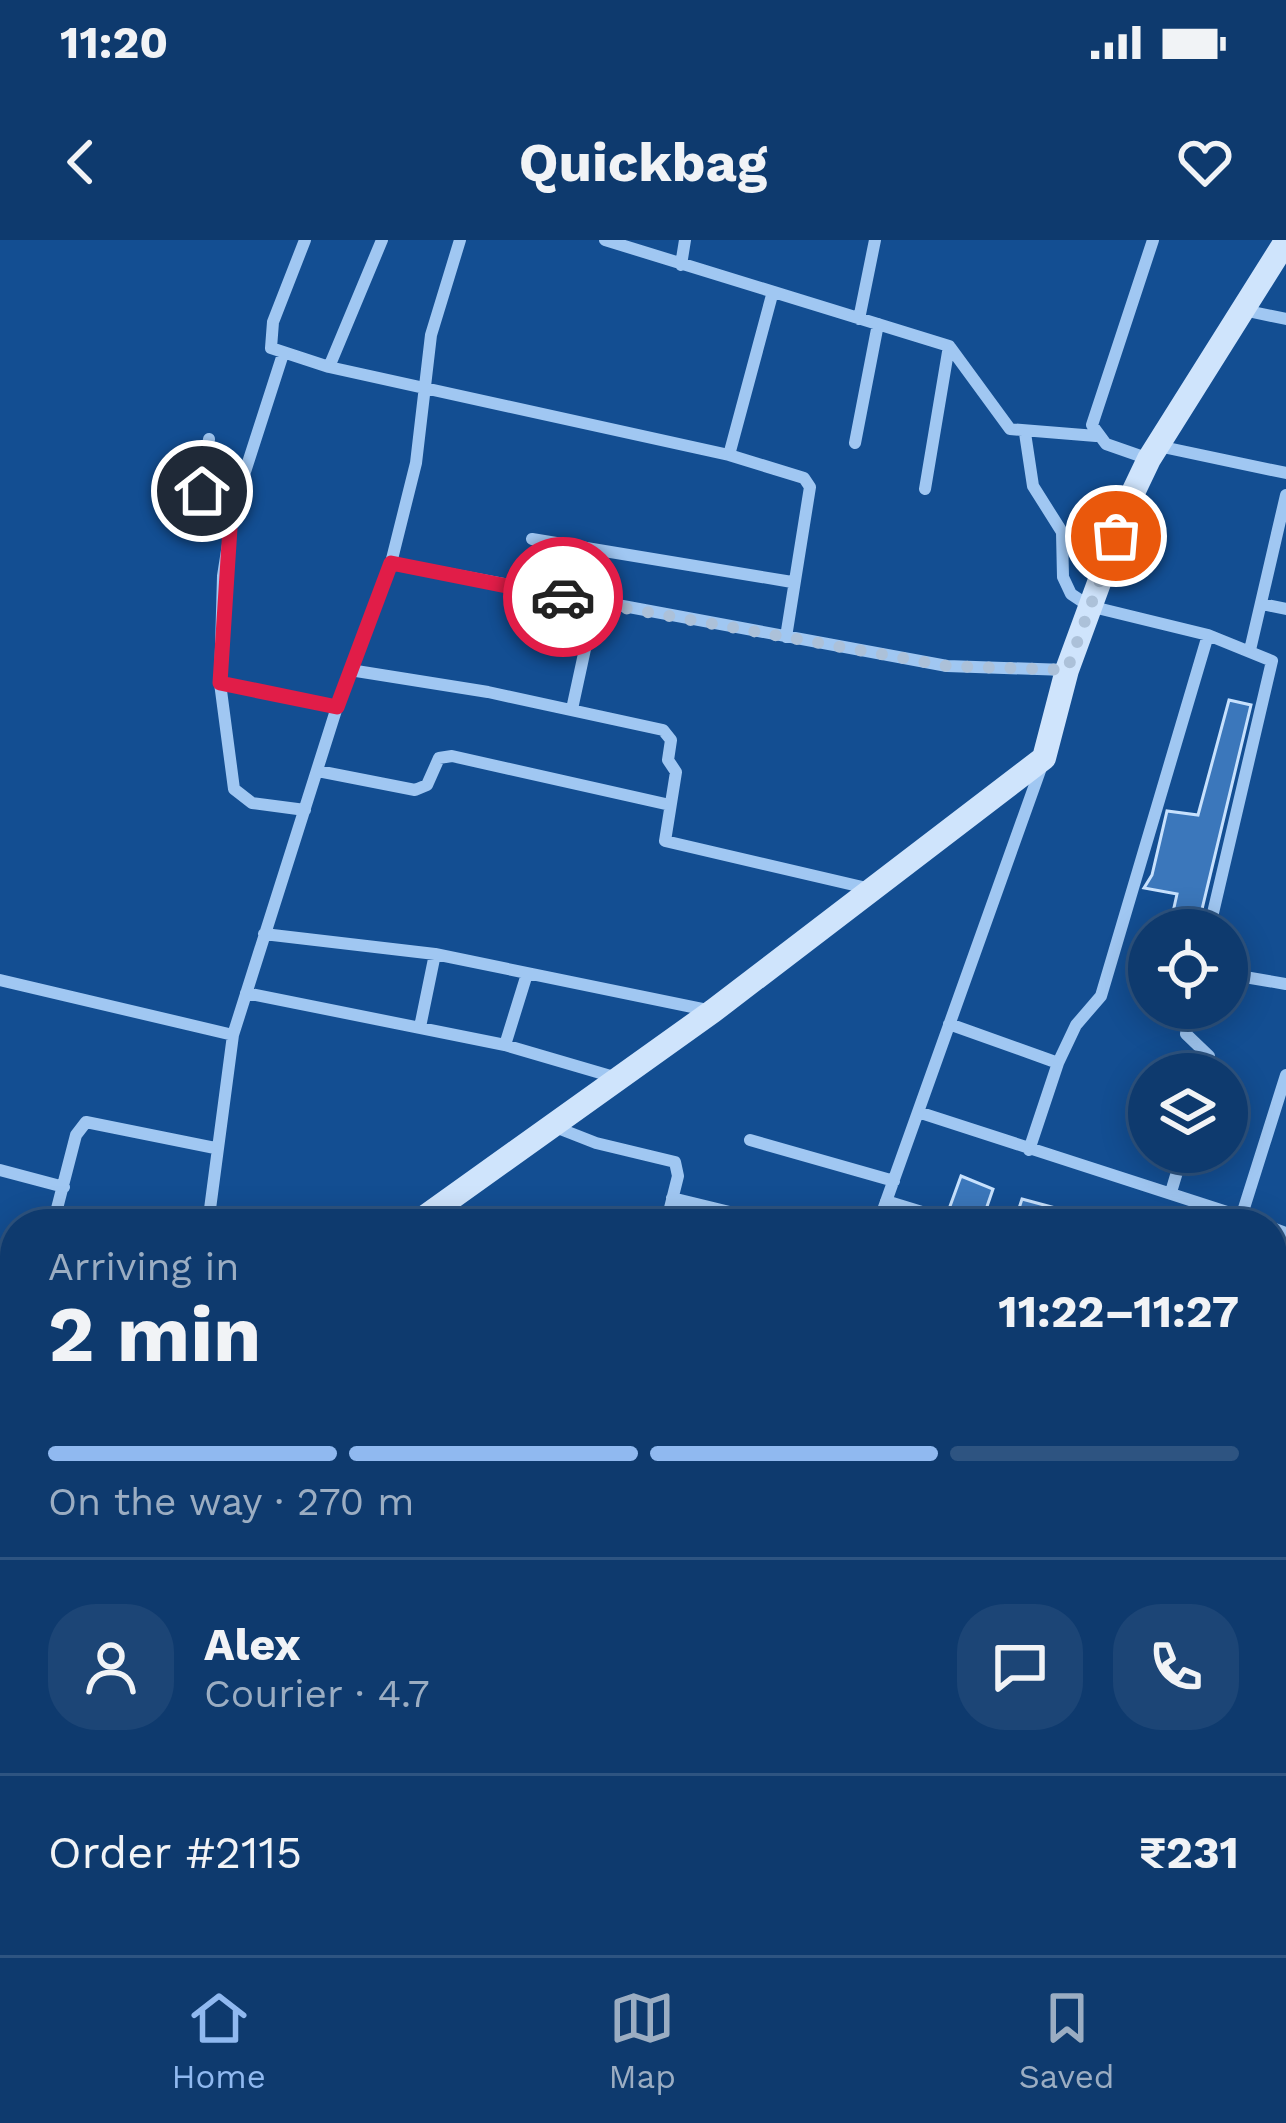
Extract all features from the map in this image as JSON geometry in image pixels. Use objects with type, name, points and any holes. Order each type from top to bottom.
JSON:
[{"type":"main road","points":[[435,1209],[614,1077],[713,1011],[1045,758],[1089,606],[1153,452],[1286,242]]},
{"type":"street","points":[[304,240],[269,338],[271,349],[329,367],[429,385],[729,455],[804,478],[810,487],[787,637]]},
{"type":"street","points":[[329,367],[382,240]]},
{"type":"street","points":[[209,1209],[233,1035],[337,707],[391,563],[429,385],[431,335],[460,240]]},
{"type":"street","points":[[681,265],[685,240]]},
{"type":"street","points":[[859,319],[875,240]]},
{"type":"street","points":[[1096,436],[1094,411],[1154,240]]},
{"type":"street","points":[[609,241],[772,295],[950,346],[1010,429],[1096,436],[1153,452],[1286,473]]},
{"type":"street","points":[[729,455],[772,295]]},
{"type":"street","points":[[1241,310],[1286,320]]},
{"type":"street","points":[[856,443],[878,324]]},
{"type":"street","points":[[925,489],[950,346]]},
{"type":"street","points":[[283,354],[230,528],[220,683],[234,789],[253,802],[305,809]]},
{"type":"street","points":[[1024,433],[1034,487],[1062,532],[1063,577],[1071,594],[1089,606],[1208,635],[1279,662],[1214,909]]},
{"type":"street","points":[[209,440],[202,506],[206,516],[230,528]]},
{"type":"street","points":[[1250,650],[1281,547],[1286,495]]},
{"type":"street","points":[[532,539],[792,582]]},
{"type":"street","points":[[391,563],[947,666],[1067,670]]},
{"type":"street","points":[[572,709],[595,603]]},
{"type":"street","points":[[1262,604],[1286,609]]},
{"type":"street","points":[[1029,1150],[1058,1063],[1076,1025],[1101,996],[1208,635]]},
{"type":"street","points":[[350,670],[572,709],[669,734],[668,760],[676,772],[665,841],[872,890]]},
{"type":"street","points":[[220,683],[337,707]]},
{"type":"street","points":[[318,772],[415,790],[427,785],[444,756],[670,805]]},
{"type":"street","points":[[883,1209],[1045,758]]},
{"type":"street","points":[[264,934],[435,954],[713,1011]]},
{"type":"street","points":[[420,1027],[435,954]]},
{"type":"street","points":[[505,1045],[527,974]]},
{"type":"street","points":[[1248,978],[1286,984]]},
{"type":"street","points":[[0,980],[233,1035]]},
{"type":"street","points":[[246,993],[505,1045],[614,1077]]},
{"type":"street","points":[[949,1024],[1058,1063]]},
{"type":"street","points":[[1187,1029],[1186,1034],[1206,1053]]},
{"type":"street","points":[[1243,1209],[1286,1075]]},
{"type":"street","points":[[918,1112],[1213,1209]]},
{"type":"street","points":[[57,1209],[76,1135],[86,1123],[215,1148]]},
{"type":"street","points":[[549,1125],[596,1143],[675,1162],[669,1209]]},
{"type":"street","points":[[750,1140],[894,1181]]},
{"type":"street","points":[[0,1170],[64,1187]]},
{"type":"street","points":[[1171,1192],[1177,1173]]},
{"type":"street","points":[[672,1198],[717,1209]]},
{"type":"street","points":[[886,1201],[912,1209]]},
{"type":"building","points":[[1229,700],[1251,705],[1202,909],[1174,909],[1177,894],[1144,888],[1152,875],[1167,811],[1198,815]]},
{"type":"building","points":[[961,1176],[993,1189],[986,1209],[949,1209]]},
{"type":"building","points":[[1022,1199],[1059,1209],[1019,1209]]},
{"type":"way so far","points":[[563,597],[947,666],[1067,670],[1116,536]]},
{"type":"route","points":[[202,491],[206,516],[230,528],[223,576],[220,683],[337,707],[391,563],[563,597]]}]
